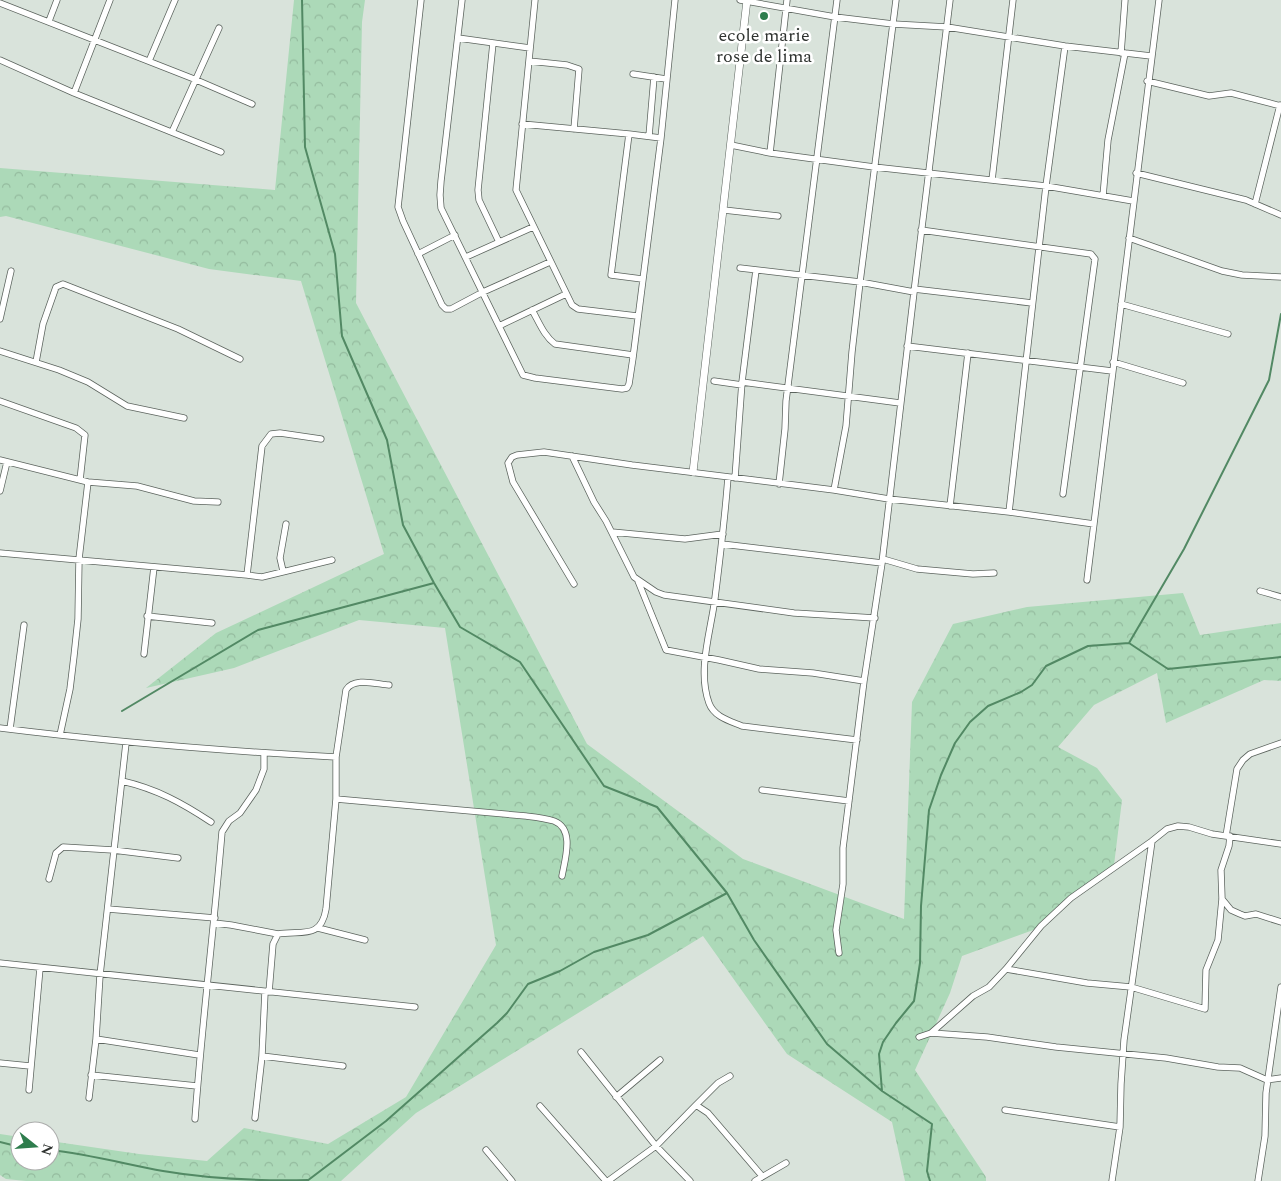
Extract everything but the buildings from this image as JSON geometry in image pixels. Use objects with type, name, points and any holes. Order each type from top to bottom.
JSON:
[{"type":"street","points":[[49,22],[58,0]]},
{"type":"street","points":[[74,92],[110,0]]},
{"type":"street","points":[[149,61],[176,0]]},
{"type":"street","points":[[421,0],[398,207],[442,305],[446,309],[451,309],[483,292],[550,262]]},
{"type":"street","points":[[462,0],[440,196],[442,208],[523,375],[622,389],[627,388],[629,384],[661,138],[675,0]]},
{"type":"street","points":[[535,0],[516,190],[572,305],[578,309],[637,316]]},
{"type":"street","points":[[693,472],[724,210],[744,0],[835,17],[893,24],[947,27],[1065,46],[1150,56]]},
{"type":"street","points":[[770,153],[787,0]]},
{"type":"street","points":[[779,484],[787,388],[837,0]]},
{"type":"street","points":[[834,490],[846,426],[860,282],[896,0]]},
{"type":"street","points":[[838,953],[836,930],[843,884],[843,848],[864,681],[875,618],[950,0]]},
{"type":"street","points":[[992,180],[1013,0]]},
{"type":"street","points":[[1103,196],[1108,140],[1123,53],[1126,0]]},
{"type":"street","points":[[1086,580],[1150,56],[1159,0]]},
{"type":"street","points":[[0,3],[194,79],[252,104]]},
{"type":"street","points":[[172,132],[194,79],[219,28]]},
{"type":"street","points":[[458,38],[530,48]]},
{"type":"street","points":[[493,43],[478,190],[479,200],[499,242]]},
{"type":"street","points":[[1009,512],[1046,186],[1065,46]]},
{"type":"street","points":[[0,60],[221,152]]},
{"type":"street","points":[[529,61],[567,65],[579,70],[574,129]]},
{"type":"street","points":[[633,74],[666,79]]},
{"type":"street","points":[[649,136],[654,77]]},
{"type":"street","points":[[1148,81],[1209,96],[1231,92],[1280,105],[1255,204]]},
{"type":"street","points":[[522,124],[661,138]]},
{"type":"street","points":[[629,134],[611,275],[642,279]]},
{"type":"street","points":[[731,145],[770,153],[874,167],[1046,186],[1133,201]]},
{"type":"street","points":[[1136,173],[1206,189],[1255,204],[1281,215]]},
{"type":"street","points":[[724,210],[778,216]]},
{"type":"street","points":[[466,258],[533,227]]},
{"type":"street","points":[[922,230],[1091,254],[1095,259],[1063,494]]},
{"type":"street","points":[[418,254],[455,236]]},
{"type":"street","points":[[1129,238],[1222,271],[1242,275],[1281,277]]},
{"type":"street","points":[[740,268],[860,282],[914,291],[1032,303]]},
{"type":"street","points":[[756,270],[732,477],[715,601],[705,657],[708,703],[713,712],[727,721],[742,726],[856,740]]},
{"type":"street","points":[[0,319],[11,271]]},
{"type":"street","points":[[36,362],[43,324],[56,286],[62,284],[178,329],[240,359]]},
{"type":"street","points":[[499,326],[566,294]]},
{"type":"street","points":[[1121,304],[1228,334]]},
{"type":"street","points":[[532,310],[549,340],[555,344],[633,354]]},
{"type":"street","points":[[907,346],[1112,370]]},
{"type":"street","points":[[0,351],[36,362],[88,382],[127,406],[184,418]]},
{"type":"street","points":[[950,506],[968,353]]},
{"type":"street","points":[[1112,362],[1183,383]]},
{"type":"street","points":[[714,381],[787,388],[900,403]]},
{"type":"street","points":[[0,401],[84,432],[80,480]]},
{"type":"street","points":[[247,575],[262,446],[271,434],[280,433],[322,439]]},
{"type":"street","points":[[574,584],[513,482],[508,463],[516,455],[544,452],[889,499],[1009,512],[1094,524]]},
{"type":"street","points":[[572,456],[634,577],[656,592],[664,595],[794,613],[875,618]]},
{"type":"street","points":[[0,460],[88,482],[137,486],[194,501],[218,502]]},
{"type":"street","points":[[0,491],[7,462]]},
{"type":"street","points":[[60,735],[70,689],[74,656],[78,619],[79,559],[88,482]]},
{"type":"street","points":[[283,571],[280,558],[286,524]]},
{"type":"street","points":[[612,532],[685,539],[723,534]]},
{"type":"street","points":[[722,544],[882,561],[917,569],[973,574],[994,573]]},
{"type":"street","points":[[0,553],[262,577],[332,560]]},
{"type":"street","points":[[144,654],[154,567]]},
{"type":"street","points":[[638,581],[666,650],[758,669],[813,673],[864,681]]},
{"type":"street","points":[[1260,591],[1281,596]]},
{"type":"street","points":[[147,616],[212,623]]},
{"type":"street","points":[[10,729],[24,625]]},
{"type":"street","points":[[108,909],[215,921],[278,934],[306,933],[318,928],[322,924],[326,909],[336,799],[336,757],[346,690],[354,682],[389,685]]},
{"type":"street","points":[[0,728],[126,743],[336,757]]},
{"type":"street","points":[[89,1098],[113,850],[126,743]]},
{"type":"street","points":[[1006,970],[1131,988],[1205,1009],[1206,970],[1218,940],[1222,899],[1221,870],[1229,846],[1228,836],[1237,770],[1243,760],[1250,754],[1281,743]]},
{"type":"street","points":[[195,1120],[222,832],[229,821],[240,813],[256,790],[264,769],[264,753]]},
{"type":"street","points":[[122,781],[158,791],[184,804],[211,822]]},
{"type":"street","points":[[762,790],[849,801]]},
{"type":"street","points":[[336,799],[526,816],[554,821],[566,830],[567,842],[562,876]]},
{"type":"street","points":[[931,1033],[973,996],[989,987],[1006,970],[1042,926],[1072,898],[1167,829],[1178,826],[1189,827],[1201,832],[1281,844]]},
{"type":"street","points":[[1112,1181],[1120,1127],[1123,1053],[1152,841]]},
{"type":"street","points":[[49,879],[56,853],[63,847],[113,850],[178,858]]},
{"type":"street","points":[[1222,899],[1231,910],[1245,916],[1256,914],[1281,922]]},
{"type":"street","points":[[318,928],[365,940]]},
{"type":"street","points":[[255,1118],[267,992],[274,944],[278,934]]},
{"type":"street","points":[[0,963],[414,1007]]},
{"type":"street","points":[[29,1090],[40,968]]},
{"type":"street","points":[[1258,1181],[1265,1136],[1267,1080],[1281,987]]},
{"type":"street","points":[[919,1037],[931,1033],[987,1037],[1056,1047],[1194,1062],[1218,1067],[1240,1068],[1267,1080],[1281,1078]]},
{"type":"street","points":[[96,1039],[200,1055]]},
{"type":"street","points":[[581,1052],[656,1146],[690,1181]]},
{"type":"street","points":[[262,1056],[343,1066]]},
{"type":"street","points":[[616,1097],[660,1060]]},
{"type":"street","points":[[0,1063],[30,1066]]},
{"type":"street","points":[[92,1075],[197,1086]]},
{"type":"street","points":[[540,1106],[607,1181],[656,1146],[718,1083],[730,1076]]},
{"type":"street","points":[[696,1105],[708,1113],[762,1176]]},
{"type":"street","points":[[1005,1110],[1120,1127]]},
{"type":"street","points":[[486,1150],[512,1181]]},
{"type":"street","points":[[755,1181],[786,1164]]},
{"type":"green space","points":[[294,0],[365,0],[362,22],[356,303],[587,744],[743,859],[904,919],[912,702],[953,624],[1027,607],[1183,593],[1200,635],[1281,623],[1281,681],[1264,680],[1166,723],[1157,673],[1094,705],[1058,747],[1097,768],[1122,800],[1114,865],[1036,929],[962,956],[950,993],[915,1070],[986,1177],[986,1181],[905,1181],[892,1122],[787,1054],[703,936],[416,1113],[341,1181],[26,1181],[6,1179],[0,1175],[0,1134],[10,1136],[10,1171],[60,1171],[60,1142],[139,1154],[207,1161],[244,1128],[328,1144],[406,1097],[496,945],[445,628],[359,620],[234,668],[146,688],[216,633],[384,554],[301,281],[209,269],[6,216],[0,217],[0,168],[275,190]]},
{"type":"waterway","points":[[302,0],[305,147],[335,254],[342,336],[387,440],[403,525],[460,627],[520,662],[604,786],[657,807],[727,893],[754,940],[827,1044],[882,1091],[932,1124],[927,1171],[930,1181]]},
{"type":"waterway","points":[[1129,643],[1184,549],[1269,380],[1281,314]]},
{"type":"waterway","points":[[122,711],[258,630],[434,583]]},
{"type":"waterway","points":[[882,1091],[879,1054],[883,1042],[914,1001],[920,963],[921,906],[929,810],[955,743],[970,722],[988,706],[1021,692],[1032,685],[1046,666],[1088,646],[1129,643],[1168,669],[1281,657]]},
{"type":"waterway","points":[[307,1181],[386,1121],[497,1023],[507,1013],[528,984],[560,971],[594,952],[648,935],[727,893]]},
{"type":"waterway","points":[[0,1142],[10,1144]]},
{"type":"waterway","points":[[60,1151],[199,1176],[253,1180],[308,1180]]},
{"type":"place","name":"ecole marie rose de lima","points":[[764,16]]}]
